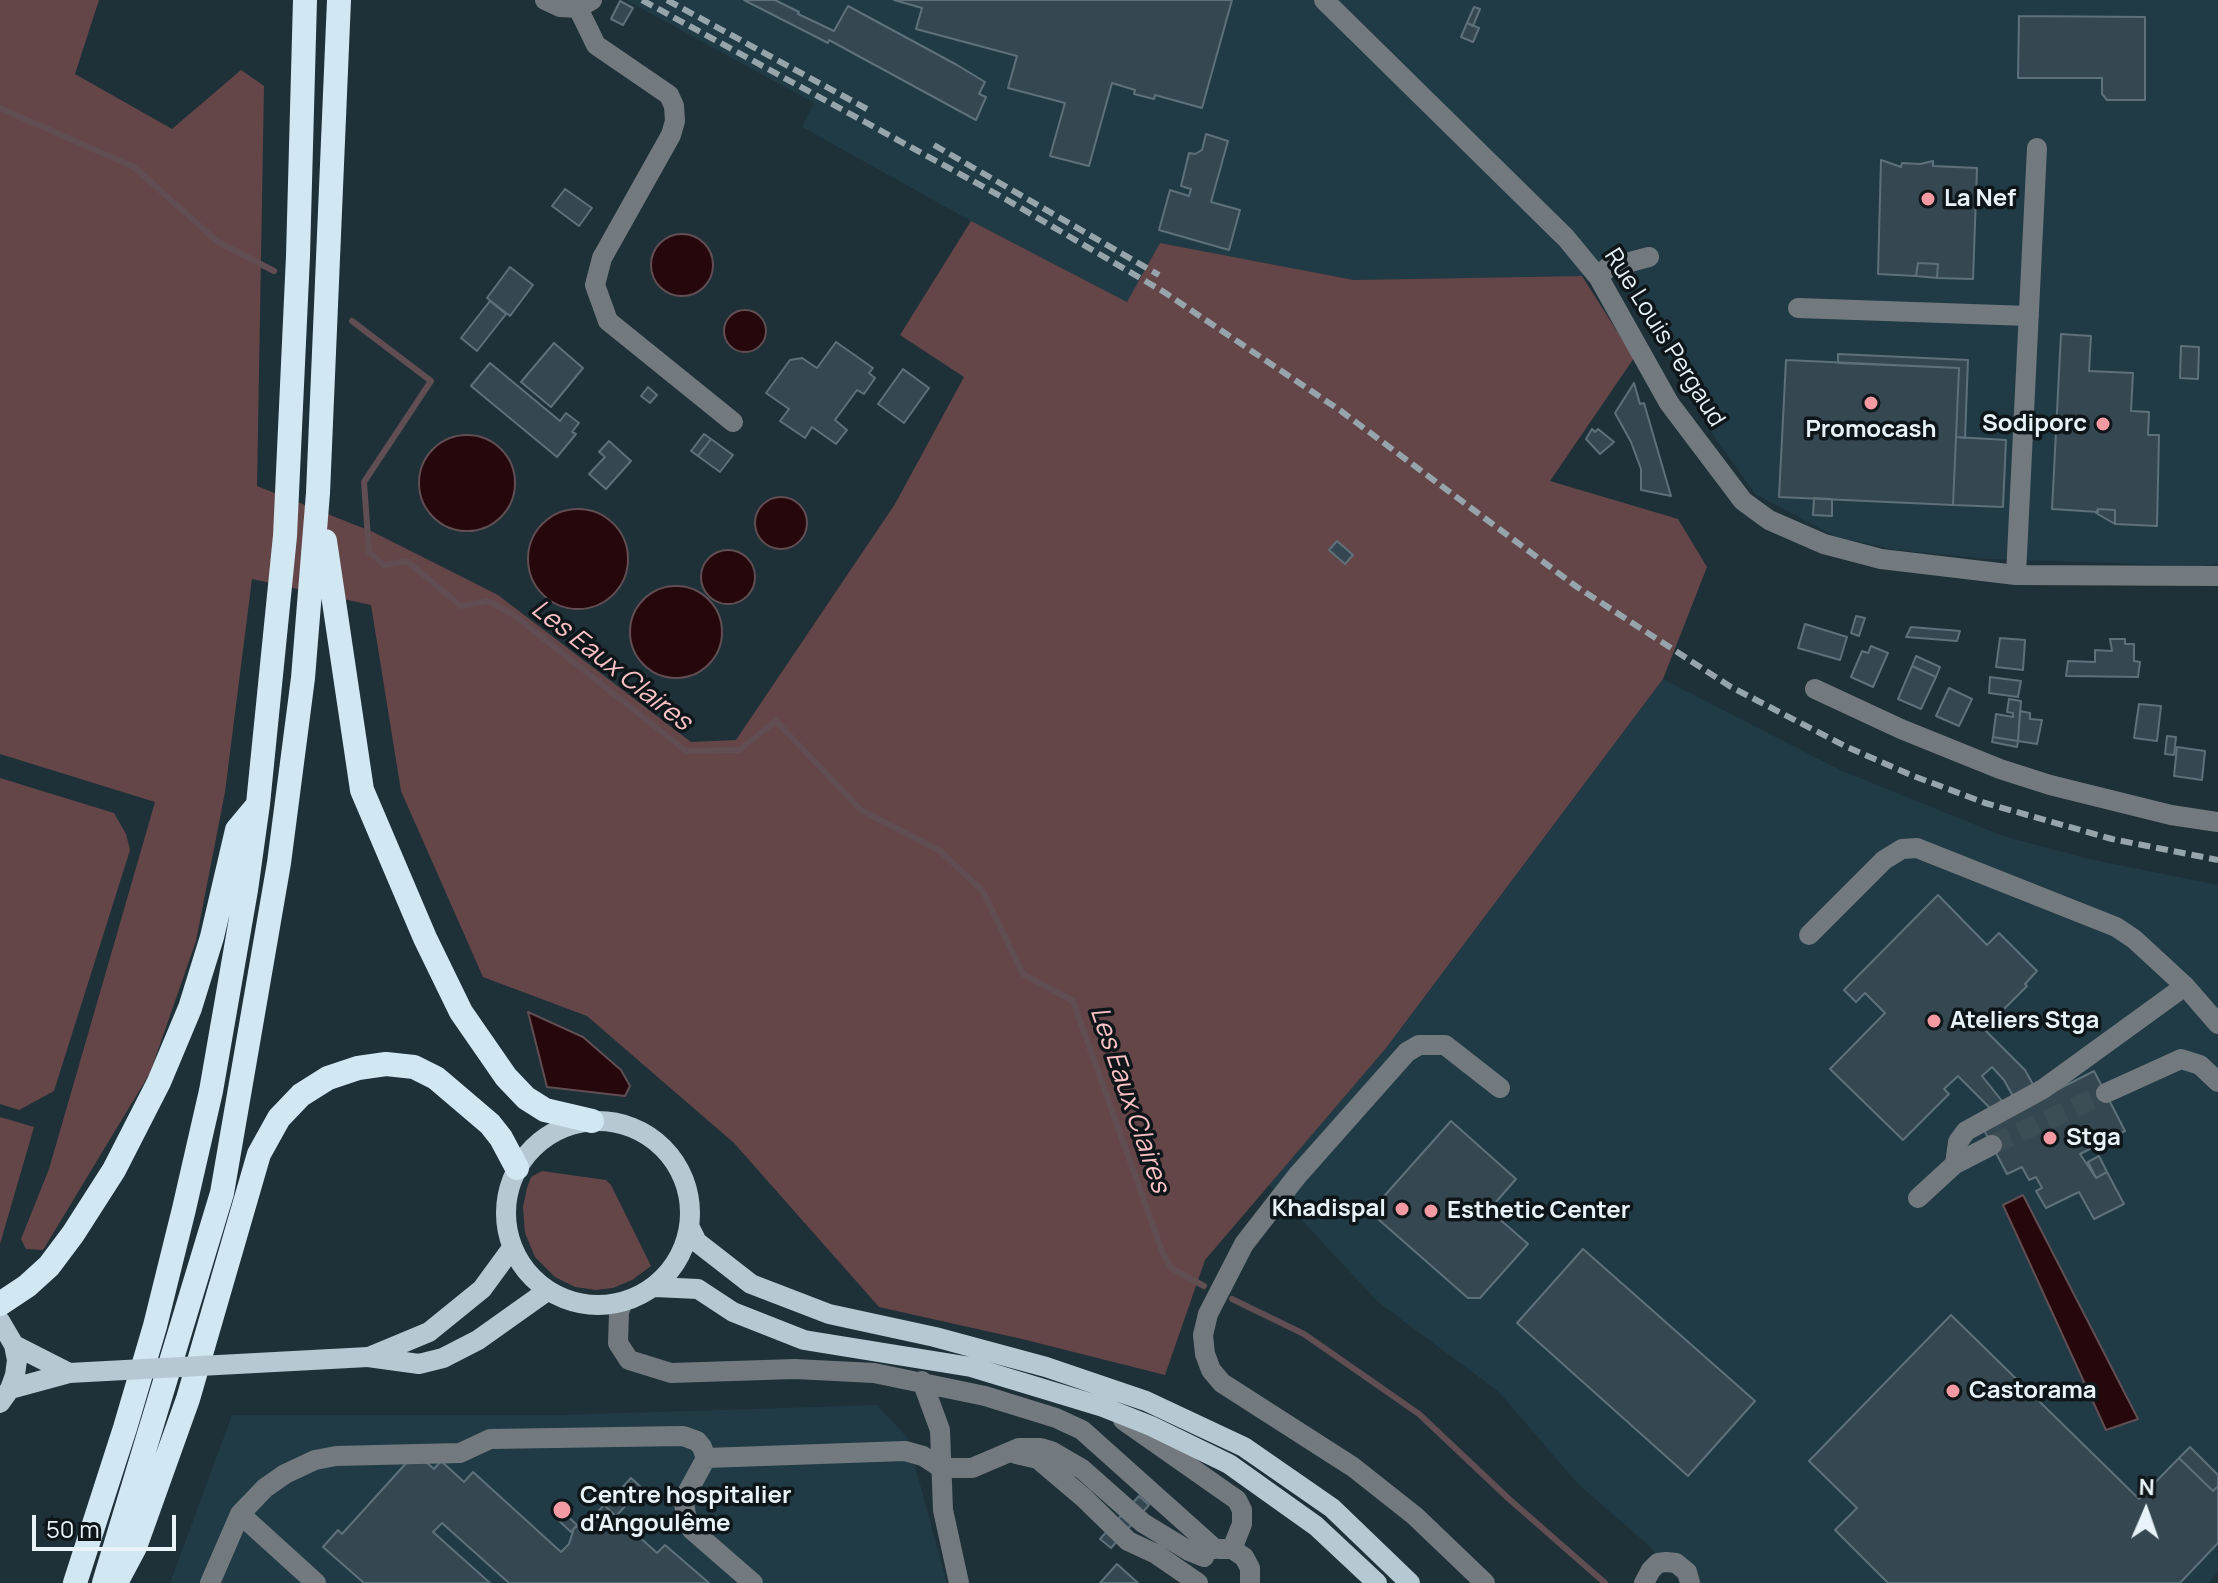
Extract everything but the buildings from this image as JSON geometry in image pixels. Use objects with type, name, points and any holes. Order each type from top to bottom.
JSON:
[{"type":"highway","points":[[75,1583],[134,1399],[184,1209],[229,995],[258,804],[286,520],[305,0]]},
{"type":"highway","points":[[104,1583],[222,1193],[279,863],[303,678],[318,493],[339,0]]},
{"type":"highway","points":[[318,493],[362,790],[425,938],[461,1012],[506,1077],[526,1098],[545,1110],[592,1121]]},
{"type":"highway","points":[[0,1304],[49,1266],[114,1170],[159,1082],[190,1008],[212,937],[237,830],[258,804]]},
{"type":"highway","points":[[116,1583],[135,1547],[188,1399],[259,1154],[279,1118],[301,1095],[328,1078],[358,1068],[386,1064],[414,1067],[436,1078],[490,1124],[517,1168]]},
{"type":"main road","points":[[592,1121],[620,1123],[645,1134],[667,1151],[682,1174],[690,1201],[690,1228],[683,1251],[671,1270],[655,1287],[622,1303],[584,1305],[547,1291],[526,1272],[512,1248],[506,1228],[508,1187],[517,1168],[536,1144],[562,1128],[592,1121]]},
{"type":"main road","points":[[690,1228],[697,1242],[751,1284],[829,1314],[935,1337],[1046,1367],[1146,1401],[1244,1447],[1332,1508],[1410,1583]]},
{"type":"main road","points":[[368,1357],[429,1332],[482,1289],[512,1248]]},
{"type":"main road","points":[[655,1287],[698,1289],[733,1312],[804,1340],[971,1367],[1103,1407],[1151,1426],[1229,1464],[1316,1526],[1377,1583]]},
{"type":"main road","points":[[5,1396],[69,1373],[368,1357],[419,1364],[443,1358],[478,1340],[547,1291]]},
{"type":"main road","points":[[0,1321],[14,1345],[15,1375],[5,1396]]},
{"type":"main road","points":[[14,1345],[69,1373]]},
{"type":"street","points":[[545,0],[560,7],[585,4],[596,45],[669,95],[674,106],[675,121],[671,135],[602,258],[595,285],[608,321],[733,422]]},
{"type":"street","name":"Rue Louis Pergaud","points":[[1324,0],[1566,238],[1599,278],[1669,403],[1743,501],[1769,520],[1824,544],[1881,559],[2016,575],[2218,576]]},
{"type":"street","points":[[2016,575],[2037,148]]},
{"type":"street","points":[[1599,278],[1607,268],[1649,257]]},
{"type":"street","points":[[1798,308],[2029,316]]},
{"type":"street","points":[[1815,689],[1901,729],[2000,769],[2050,785],[2171,815],[2218,822]]},
{"type":"street","points":[[1809,935],[1884,860],[1902,849],[1917,848],[2116,927],[2134,939],[2185,986],[2218,1024]]},
{"type":"street","points":[[1955,1164],[1958,1142],[1966,1131],[2043,1089],[2185,986]]},
{"type":"street","points":[[1485,1583],[1415,1516],[1353,1467],[1222,1383],[1211,1370],[1203,1335],[1208,1314],[1244,1244],[1297,1176],[1398,1060],[1419,1045],[1445,1045],[1500,1088]]},
{"type":"street","points":[[2106,1093],[2181,1059],[2200,1065],[2218,1082]]},
{"type":"street","points":[[1918,1198],[1955,1164],[1992,1145]]},
{"type":"street","points":[[622,1303],[618,1343],[629,1360],[671,1373],[840,1369],[922,1381],[1056,1418],[1082,1430],[1217,1552]]},
{"type":"street","points":[[922,1381],[940,1430],[943,1510],[959,1583]]},
{"type":"street","points":[[1103,1407],[1237,1500],[1242,1510],[1242,1524],[1217,1552],[1199,1565],[1198,1583]]},
{"type":"street","points":[[210,1583],[240,1514],[265,1488],[285,1474],[315,1460],[336,1456],[460,1453],[490,1439],[683,1436],[697,1441],[706,1458],[686,1495],[686,1515],[692,1530],[753,1583]]},
{"type":"street","points":[[706,1458],[905,1451],[923,1456],[941,1468],[972,1468],[1019,1448],[1051,1451],[1082,1469],[1143,1523],[1189,1551],[1217,1552],[1248,1562],[1250,1583]]},
{"type":"street","points":[[1004,1455],[1018,1454],[1038,1459],[1128,1541],[1156,1554],[1198,1583]]},
{"type":"street","points":[[240,1514],[316,1583]]},
{"type":"street","points":[[1644,1583],[1658,1563],[1666,1562],[1676,1563],[1687,1572],[1690,1583]]},
{"type":"shaded area","points":[[0,0],[99,0],[75,74],[172,129],[241,70],[264,86],[257,486],[373,532],[498,595],[691,742],[736,740],[895,504],[964,377],[900,335],[971,221],[1127,302],[1160,243],[1354,280],[1582,276],[1634,358],[1550,481],[1678,519],[1707,567],[1663,679],[1386,1048],[1205,1260],[1165,1375],[879,1307],[734,1143],[587,1016],[483,977],[401,791],[371,605],[252,579],[225,792],[196,941],[150,1073],[43,1250],[26,1249],[21,1239],[49,1169],[155,802],[0,754]]},
{"type":"shaded area","points":[[626,0],[2218,0],[2218,564],[2198,566],[1988,559],[1897,550],[1836,537],[1755,494],[1714,436],[1662,346],[1606,260],[1582,276],[1354,280],[1160,243],[1127,302],[971,221],[802,127],[814,103]]},
{"type":"shaded area","points":[[676,234],[688,234],[704,243],[711,253],[711,277],[704,287],[688,296],[676,296],[656,282],[651,271],[651,259],[665,239]]},
{"type":"shaded area","points":[[745,310],[760,316],[766,331],[760,346],[745,352],[730,346],[724,331],[730,316]]},
{"type":"shaded area","points":[[467,435],[485,439],[501,449],[511,465],[515,483],[511,501],[501,517],[485,527],[467,531],[449,527],[433,517],[423,501],[419,483],[423,465],[433,449],[449,439]]},
{"type":"shaded area","points":[[781,497],[800,504],[807,523],[800,542],[781,549],[762,542],[755,523],[762,504]]},
{"type":"shaded area","points":[[578,509],[606,517],[620,531],[628,559],[620,587],[606,601],[578,609],[550,601],[536,587],[528,559],[536,531],[550,517]]},
{"type":"shaded area","points":[[728,550],[747,558],[755,577],[747,596],[728,604],[709,596],[701,577],[709,558]]},
{"type":"shaded area","points":[[676,586],[693,590],[708,600],[718,615],[722,632],[718,649],[708,664],[693,674],[676,678],[659,674],[644,664],[634,649],[630,632],[634,615],[644,600],[659,590]]},
{"type":"shaded area","points":[[1663,679],[1840,770],[2003,836],[2089,859],[2218,885],[2218,1572],[2208,1583],[1682,1583],[1647,1544],[1578,1484],[1499,1392],[1378,1302],[1269,1185],[1386,1048]]},
{"type":"shaded area","points":[[0,778],[114,813],[126,834],[130,850],[54,1091],[19,1110],[0,1104]]},
{"type":"shaded area","points":[[528,1012],[583,1037],[621,1070],[630,1086],[625,1096],[547,1087]]},
{"type":"shaded area","points":[[0,1117],[34,1127],[0,1244]]},
{"type":"shaded area","points":[[542,1171],[606,1180],[651,1266],[632,1280],[613,1288],[596,1290],[575,1287],[555,1277],[535,1257],[525,1233],[523,1207],[527,1188],[531,1177]]},
{"type":"shaded area","points":[[2023,1195],[2138,1419],[2106,1430],[2003,1205]]},
{"type":"shaded area","name":"Centre hospitalier d'Angoulême","points":[[877,1405],[907,1437],[947,1583],[170,1583],[232,1415],[563,1415]]},
{"type":"waterway","name":"Les Eaux Claires","points":[[0,108],[134,167],[218,242],[274,271]]},
{"type":"waterway","name":"Les Eaux Claires","points":[[352,321],[431,381],[364,482],[369,552],[384,565],[407,561],[461,606],[488,601],[514,615],[686,751],[739,750],[776,721],[861,810],[940,851],[983,891],[1023,974],[1073,1001],[1162,1251],[1171,1268],[1204,1286]]},
{"type":"waterway","name":"Les Eaux Claires","points":[[1232,1299],[1304,1334],[1419,1414],[1605,1583]]},
{"type":"tunnel","points":[[1992,1145],[2106,1093]]},
{"type":"railway","points":[[642,0],[1002,197],[1164,292],[1341,411],[1577,587],[1731,687],[1847,747],[1985,803],[2112,839],[2218,860]]},
{"type":"railway","points":[[667,0],[867,109]]},
{"type":"railway","points":[[934,145],[1159,275]]},
{"type":"place","name":"La Nef","points":[[1928,199]]},
{"type":"place","name":"Promocash","points":[[1871,403]]},
{"type":"place","name":"Sodiporc","points":[[2103,424]]},
{"type":"place","name":"Ateliers Stga","points":[[1934,1021]]},
{"type":"place","name":"Stga","points":[[2050,1138]]},
{"type":"place","name":"Khadispal","points":[[1402,1209]]},
{"type":"place","name":"Esthetic Center","points":[[1431,1211]]},
{"type":"place","name":"Castorama","points":[[1953,1391]]},
{"type":"place","name":"Centre hospitalier d'Angoulême","points":[[562,1510]]}]
